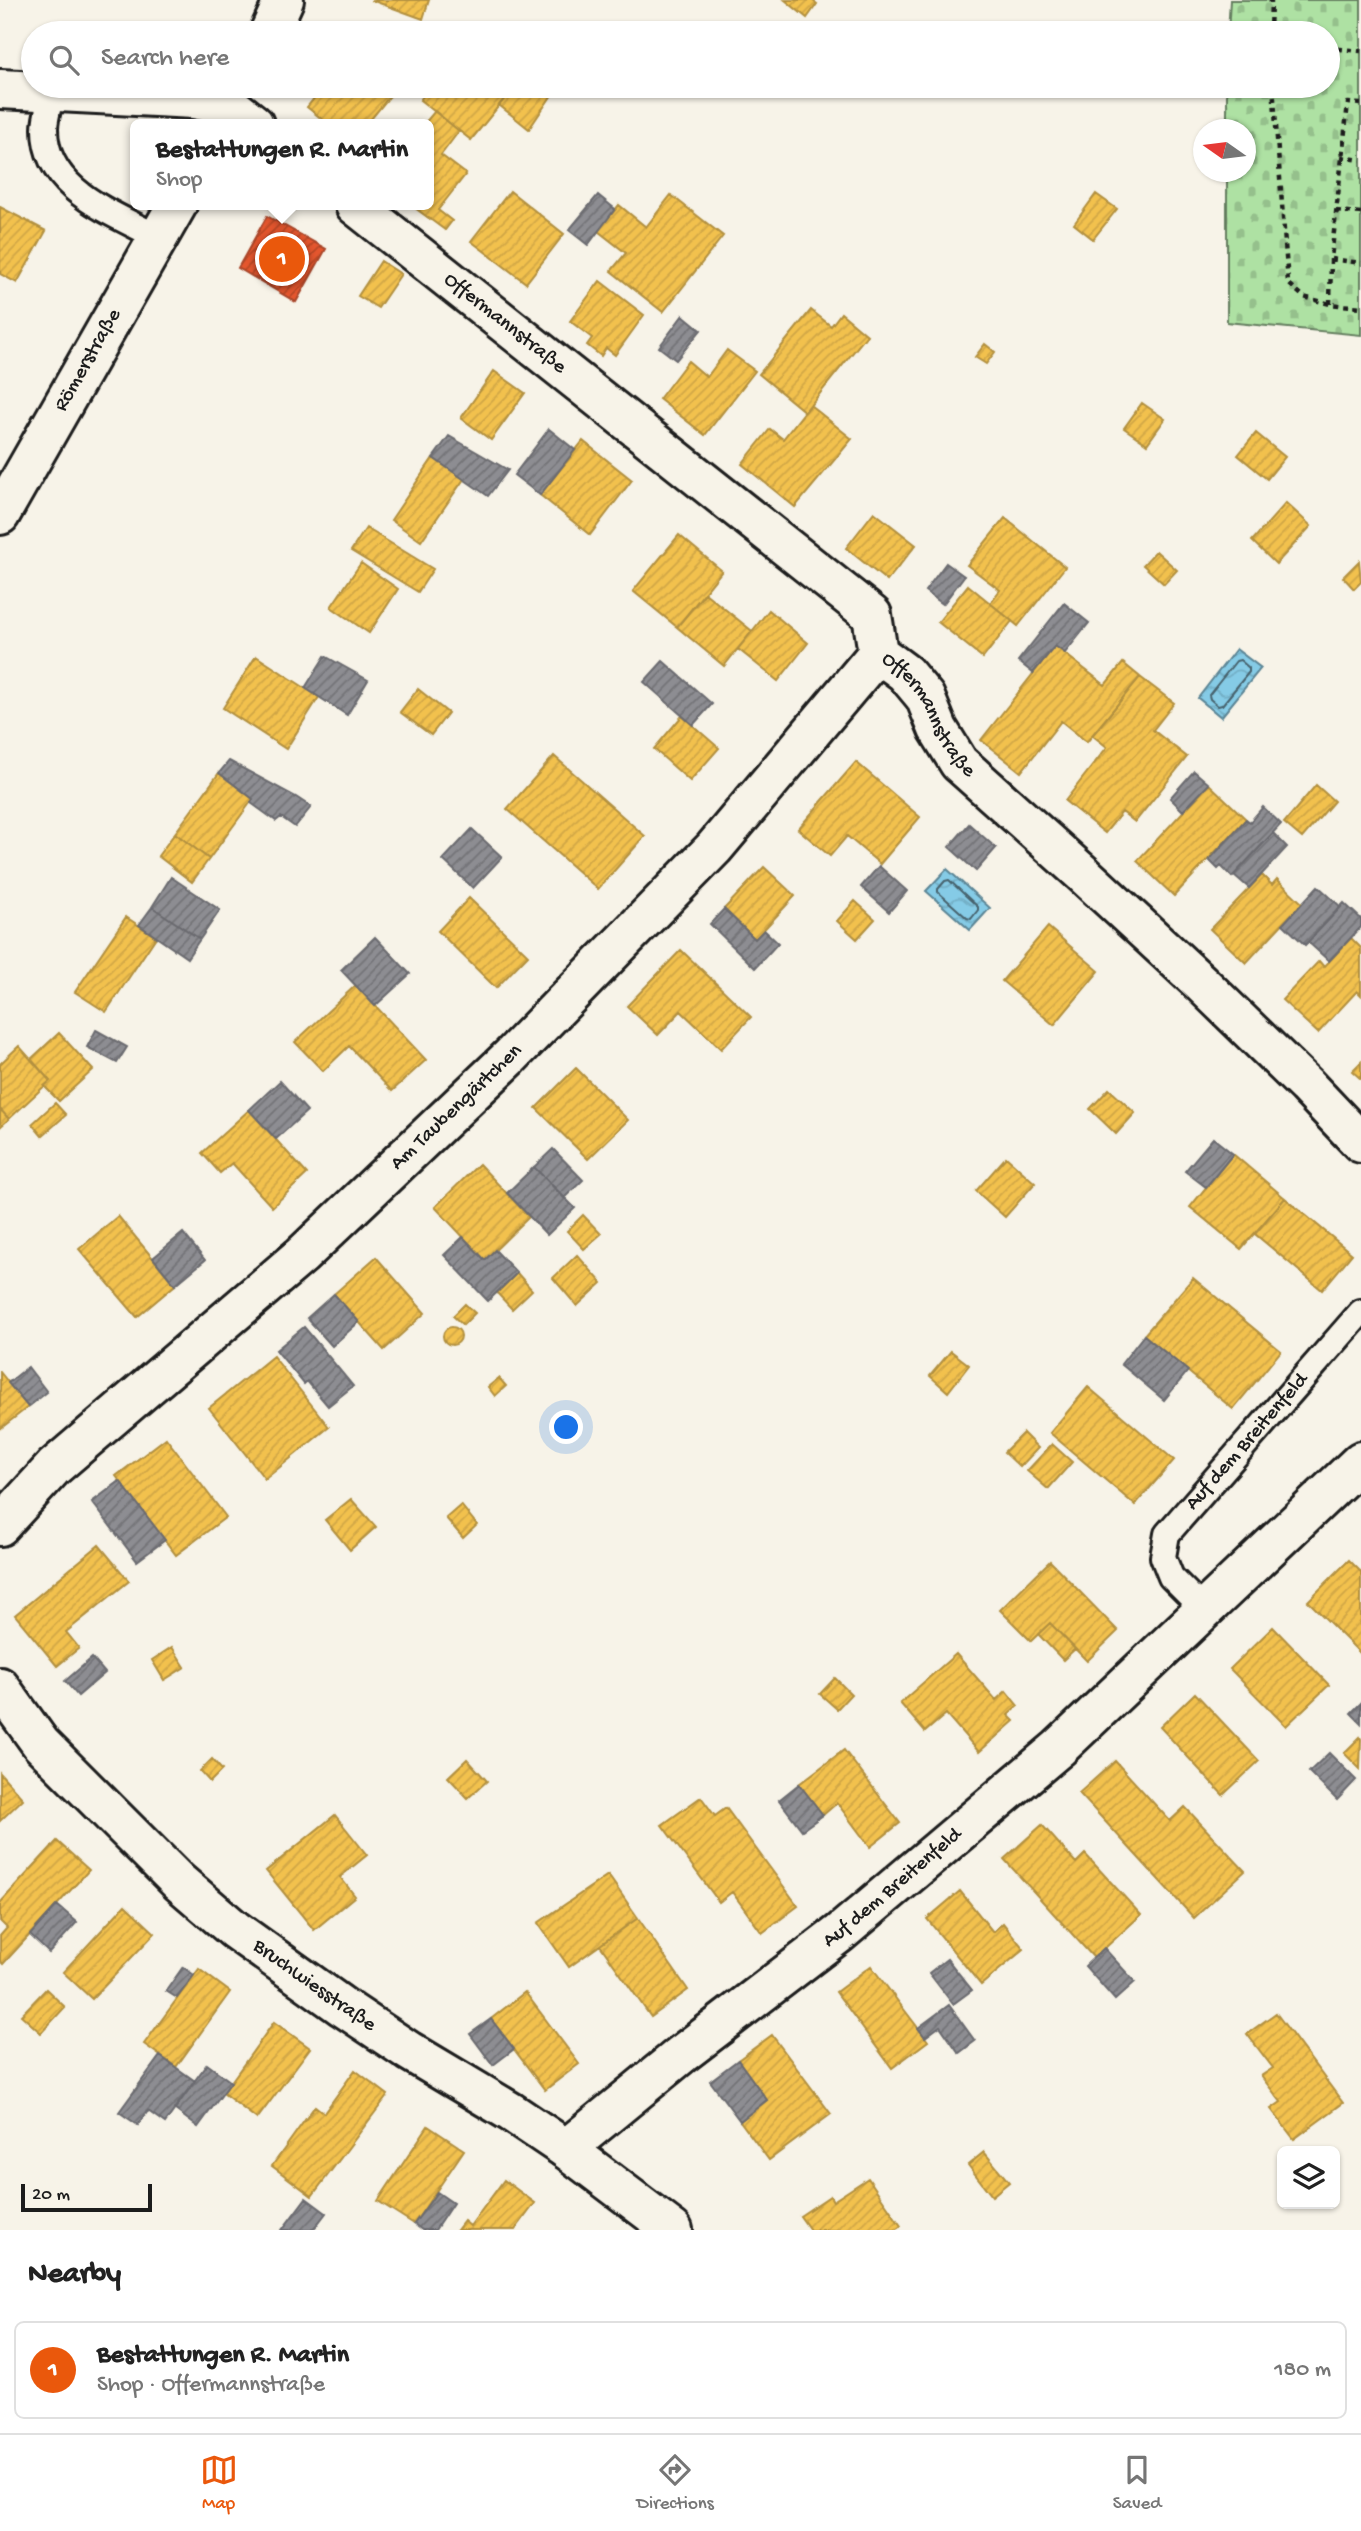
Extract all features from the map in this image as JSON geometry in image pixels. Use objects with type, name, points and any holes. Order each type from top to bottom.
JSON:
[{"type":"street","points":[[274,21],[284,0]]},
{"type":"street","points":[[0,89],[21,90]]},
{"type":"street","points":[[174,98],[194,99],[237,110]]},
{"type":"street","name":"Römerstraße","points":[[0,515],[174,210]]},
{"type":"street","name":"Offermannstraße","points":[[361,210],[872,615],[878,653],[905,673],[925,696],[938,729],[959,763],[1201,983],[1306,1085],[1361,1143]]},
{"type":"street","name":"Am Taubengärtchen","points":[[0,1526],[54,1467],[302,1255],[510,1057],[714,848],[878,653]]},
{"type":"street","name":"Auf dem Breitenfeld","points":[[566,2149],[682,2054],[840,1933],[1059,1748],[1361,1461]]},
{"type":"street","name":"Bruchwiesstraße","points":[[0,1687],[41,1744],[179,1882],[235,1930],[354,2014],[566,2149],[673,2230]]},
{"type":"lane","points":[[51,98],[45,129],[52,165],[76,192],[159,238]]},
{"type":"lane","name":"Auf dem Breitenfeld","points":[[1205,1611],[1171,1577],[1163,1557],[1167,1534],[1361,1312]]},
{"type":"path","points":[[1270,21],[1271,0]]},
{"type":"path","points":[[1340,49],[1361,51]]},
{"type":"path","points":[[1274,98],[1288,283],[1304,297],[1331,304],[1361,307]]},
{"type":"path","points":[[1331,304],[1331,259],[1348,103],[1361,104]]},
{"type":"path","points":[[1342,157],[1361,160]]},
{"type":"path","points":[[1336,211],[1361,214]]},
{"type":"path","points":[[1331,259],[1361,263]]},
{"type":"green space","points":[[1230,0],[1361,0],[1361,335],[1227,322],[1227,182],[1256,182],[1256,119],[1227,119],[1227,98],[1340,98],[1340,21],[1229,21]]},
{"type":"water","points":[[1236,649],[1261,668],[1221,717],[1198,698]]},
{"type":"water","points":[[947,869],[990,908],[970,930],[926,891]]},
{"type":"building: Homes","points":[[371,0],[429,0],[423,19]]},
{"type":"building: Homes","points":[[785,0],[812,0],[817,4],[807,18]]},
{"type":"building: Homes","points":[[314,98],[388,98],[371,119],[322,119],[307,107]]},
{"type":"building: Homes","points":[[422,98],[505,98],[471,140],[420,100]]},
{"type":"building: Homes","points":[[505,98],[550,98],[529,129],[499,105]]},
{"type":"building: Homes","points":[[435,111],[459,131],[441,155],[466,174],[438,210],[452,221],[445,230],[418,210],[434,210],[434,119],[428,119]]},
{"type":"building: Homes","points":[[510,191],[564,234],[526,283],[471,241]]},
{"type":"building: Homes","points":[[1096,194],[1117,209],[1093,239],[1074,224]]},
{"type":"building: Homes","points":[[671,195],[723,236],[663,312],[611,271],[626,253],[598,231],[619,205],[646,227]]},
{"type":"building: Homes","points":[[0,207],[46,231],[17,283],[0,274]]},
{"type":"building: Homes","points":[[381,261],[401,274],[378,308],[358,296]]},
{"type":"building: Homes","points":[[600,281],[644,315],[615,355],[606,348],[601,356],[587,345],[592,338],[570,321]]},
{"type":"building: Homes","points":[[811,310],[831,326],[841,313],[867,335],[805,412],[759,374]]},
{"type":"building: Homes","points":[[985,344],[995,352],[986,364],[975,357]]},
{"type":"building: Homes","points":[[727,350],[755,371],[705,435],[659,399],[688,361],[707,377]]},
{"type":"building: Homes","points":[[494,371],[525,393],[491,440],[461,418]]},
{"type":"building: Homes","points":[[1142,403],[1165,419],[1147,444],[1124,428]]},
{"type":"building: Homes","points":[[810,405],[852,439],[795,507],[742,464],[770,429],[783,439]]},
{"type":"building: Homes","points":[[1256,433],[1285,457],[1267,479],[1238,455]]},
{"type":"building: Homes","points":[[583,441],[632,480],[590,535],[540,495]]},
{"type":"building: Homes","points":[[433,458],[464,479],[421,541],[391,520]]},
{"type":"building: Homes","points":[[1286,503],[1311,526],[1276,564],[1252,541]]},
{"type":"building: Homes","points":[[874,512],[916,545],[887,581],[846,548]]},
{"type":"building: Homes","points":[[1005,518],[1065,567],[1018,626],[990,603],[1000,590],[967,565]]},
{"type":"building: Homes","points":[[366,528],[433,569],[418,592],[351,551]]},
{"type":"building: Homes","points":[[679,535],[722,571],[677,627],[633,591]]},
{"type":"building: Homes","points":[[1156,551],[1177,570],[1164,584],[1143,565]]},
{"type":"building: Homes","points":[[1359,561],[1361,582],[1354,589],[1343,577]]},
{"type":"building: Homes","points":[[361,563],[398,589],[369,633],[331,607]]},
{"type":"building: Homes","points":[[968,585],[1012,621],[983,658],[938,622]]},
{"type":"building: Homes","points":[[705,593],[752,631],[724,666],[677,627]]},
{"type":"building: Homes","points":[[769,610],[808,643],[778,681],[738,649]]},
{"type":"building: Homes","points":[[1055,646],[1105,685],[1123,663],[1140,677],[1087,742],[1061,721],[1021,772],[981,740]]},
{"type":"building: Homes","points":[[256,656],[319,697],[286,749],[223,708]]},
{"type":"building: Homes","points":[[1140,677],[1174,703],[1153,730],[1187,757],[1135,822],[1122,812],[1105,833],[1065,801],[1107,747],[1092,735]]},
{"type":"building: Homes","points":[[418,689],[448,713],[431,735],[400,712]]},
{"type":"building: Homes","points":[[682,716],[719,748],[690,781],[654,749]]},
{"type":"building: Homes","points":[[554,756],[645,836],[598,889],[507,809]]},
{"type":"building: Homes","points":[[856,762],[920,817],[880,864],[847,836],[830,856],[798,829]]},
{"type":"building: Homes","points":[[219,773],[253,799],[209,859],[175,833]]},
{"type":"building: Homes","points":[[1209,784],[1246,819],[1174,896],[1137,861]]},
{"type":"building: Homes","points":[[1316,785],[1334,801],[1302,838],[1284,823]]},
{"type":"building: Homes","points":[[175,833],[209,859],[192,882],[158,856]]},
{"type":"building: Homes","points":[[764,867],[795,896],[755,939],[724,909]]},
{"type":"building: Homes","points":[[1262,875],[1272,885],[1277,879],[1302,903],[1246,963],[1210,929]]},
{"type":"building: Homes","points":[[469,898],[528,955],[496,988],[438,931]]},
{"type":"building: Homes","points":[[855,901],[875,919],[857,939],[837,921]]},
{"type":"building: Homes","points":[[126,917],[156,937],[106,1012],[75,992]]},
{"type":"building: Homes","points":[[1048,927],[1099,971],[1054,1025],[1002,981]]},
{"type":"building: Homes","points":[[1351,938],[1361,948],[1361,995],[1357,991],[1318,1033],[1282,1000],[1319,961],[1324,967]]},
{"type":"building: Homes","points":[[681,950],[751,1017],[721,1049],[681,1011],[658,1035],[627,1006]]},
{"type":"building: Homes","points":[[356,985],[426,1060],[392,1091],[349,1046],[323,1071],[295,1042]]},
{"type":"building: Homes","points":[[59,1033],[93,1070],[59,1101],[44,1086],[50,1081],[31,1059]]},
{"type":"building: Homes","points":[[19,1046],[50,1081],[9,1119],[0,1109],[0,1064]]},
{"type":"building: Homes","points":[[1361,1062],[1361,1079],[1352,1071]]},
{"type":"building: Homes","points":[[576,1068],[628,1120],[588,1159],[536,1108]]},
{"type":"building: Homes","points":[[1109,1089],[1135,1113],[1116,1134],[1090,1109]]},
{"type":"building: Homes","points":[[55,1103],[66,1115],[42,1136],[32,1124]]},
{"type":"building: Homes","points":[[0,1109],[9,1119],[0,1127]]},
{"type":"building: Homes","points":[[249,1110],[307,1174],[272,1207],[232,1163],[220,1173],[202,1153]]},
{"type":"building: Homes","points":[[1233,1154],[1285,1198],[1241,1249],[1190,1207]]},
{"type":"building: Homes","points":[[1006,1157],[1035,1183],[1005,1217],[976,1191]]},
{"type":"building: Homes","points":[[479,1164],[529,1217],[485,1260],[435,1207]]},
{"type":"building: Homes","points":[[1285,1198],[1352,1254],[1322,1290],[1255,1234]]},
{"type":"building: Homes","points":[[583,1215],[601,1234],[584,1249],[567,1231]]},
{"type":"building: Homes","points":[[118,1216],[175,1285],[137,1317],[79,1249]]},
{"type":"building: Homes","points":[[577,1255],[602,1283],[577,1306],[553,1278]]},
{"type":"building: Homes","points":[[376,1257],[425,1313],[384,1350],[334,1294]]},
{"type":"building: Homes","points":[[517,1273],[532,1290],[512,1309],[497,1293]]},
{"type":"building: Homes","points":[[1193,1278],[1281,1351],[1233,1409],[1144,1335]]},
{"type":"building: Homes","points":[[465,1304],[475,1313],[463,1325],[453,1316]]},
{"type":"building: Homes","points":[[452,1327],[458,1330],[461,1336],[458,1342],[452,1345],[446,1342],[443,1336],[446,1330]]},
{"type":"building: Homes","points":[[951,1351],[969,1365],[948,1392],[930,1376]]},
{"type":"building: Homes","points":[[273,1356],[329,1427],[265,1479],[209,1408]]},
{"type":"building: Homes","points":[[0,1372],[28,1407],[0,1429]]},
{"type":"building: Homes","points":[[499,1378],[506,1386],[495,1396],[488,1387]]},
{"type":"building: Homes","points":[[1088,1387],[1174,1460],[1135,1505],[1050,1433]]},
{"type":"building: Homes","points":[[1023,1433],[1038,1448],[1020,1467],[1004,1452]]},
{"type":"building: Homes","points":[[166,1438],[226,1517],[176,1555],[116,1476]]},
{"type":"building: Homes","points":[[1052,1444],[1072,1462],[1048,1489],[1027,1471]]},
{"type":"building: Homes","points":[[351,1499],[376,1527],[350,1550],[325,1520]]},
{"type":"building: Homes","points":[[461,1505],[477,1525],[463,1538],[446,1518]]},
{"type":"building: Homes","points":[[99,1545],[129,1581],[66,1632],[79,1648],[57,1666],[15,1615]]},
{"type":"building: Homes","points":[[1349,1560],[1361,1572],[1361,1654],[1308,1601]]},
{"type":"building: Homes","points":[[1050,1561],[1118,1631],[1087,1661],[1050,1623],[1031,1641],[1000,1610]]},
{"type":"building: Homes","points":[[1050,1623],[1075,1649],[1063,1660],[1038,1634]]},
{"type":"building: Homes","points":[[1273,1627],[1329,1685],[1286,1726],[1230,1669]]},
{"type":"building: Homes","points":[[172,1647],[185,1667],[164,1680],[152,1660]]},
{"type":"building: Homes","points":[[956,1654],[996,1700],[1006,1691],[1018,1706],[1008,1715],[1014,1721],[979,1752],[946,1714],[925,1732],[900,1703]]},
{"type":"building: Homes","points":[[835,1678],[851,1694],[837,1709],[820,1694]]},
{"type":"building: Homes","points":[[1195,1693],[1259,1761],[1223,1795],[1160,1727]]},
{"type":"building: Homes","points":[[1360,1737],[1361,1739],[1360,1769],[1344,1753]]},
{"type":"building: Homes","points":[[844,1750],[900,1823],[870,1847],[837,1803],[823,1815],[799,1784]]},
{"type":"building: Homes","points":[[212,1759],[222,1770],[210,1782],[200,1771]]},
{"type":"building: Homes","points":[[467,1759],[487,1781],[468,1798],[448,1777]]},
{"type":"building: Homes","points":[[1115,1761],[1170,1821],[1185,1807],[1245,1871],[1194,1918],[1079,1793]]},
{"type":"building: Homes","points":[[0,1773],[23,1799],[0,1821]]},
{"type":"building: Homes","points":[[701,1797],[715,1816],[726,1808],[798,1906],[762,1933],[732,1892],[719,1902],[662,1825]]},
{"type":"building: Homes","points":[[335,1815],[367,1855],[340,1877],[355,1896],[314,1930],[266,1871]]},
{"type":"building: Homes","points":[[1042,1825],[1076,1863],[1085,1854],[1141,1915],[1094,1958],[1004,1859]]},
{"type":"building: Homes","points":[[57,1841],[89,1870],[3,1964],[0,1961],[0,1936],[7,1928],[0,1921],[0,1903]]},
{"type":"building: Homes","points":[[608,1875],[638,1918],[569,1967],[538,1923]]},
{"type":"building: Homes","points":[[960,1891],[993,1932],[1003,1923],[1024,1949],[981,1985],[927,1919]]},
{"type":"building: Homes","points":[[125,1905],[155,1933],[92,1999],[63,1972]]},
{"type":"building: Homes","points":[[638,1918],[688,1990],[651,2017],[600,1945]]},
{"type":"building: Homes","points":[[871,1966],[928,2041],[892,2068],[836,1992]]},
{"type":"building: Homes","points":[[199,1969],[230,1992],[176,2067],[144,2044]]},
{"type":"building: Homes","points":[[46,1989],[65,2007],[41,2033],[21,2015]]},
{"type":"building: Homes","points":[[525,1992],[579,2064],[545,2090],[491,2019]]},
{"type":"building: Homes","points":[[1276,2013],[1343,2103],[1294,2139],[1271,2109],[1281,2102],[1261,2076],[1273,2068],[1247,2034]]},
{"type":"building: Homes","points":[[274,2022],[310,2048],[257,2119],[223,2093]]},
{"type":"building: Homes","points":[[772,2035],[831,2114],[769,2160],[740,2121],[767,2100],[738,2060]]},
{"type":"building: Homes","points":[[355,2070],[388,2095],[312,2196],[272,2166],[315,2106],[324,2113]]},
{"type":"building: Homes","points":[[428,2126],[464,2150],[414,2224],[378,2201]]},
{"type":"building: Homes","points":[[984,2152],[1009,2182],[992,2196],[968,2165]]},
{"type":"building: Homes","points":[[868,2178],[901,2226],[895,2230],[810,2230],[800,2216],[830,2196],[833,2201]]},
{"type":"building: Homes","points":[[504,2180],[535,2203],[515,2230],[457,2230],[464,2221],[470,2226]]},
{"type":"building: Shops","points":[[267,216],[326,249],[296,302],[238,268]]},
{"type":"building: Industry","points":[[598,195],[615,209],[588,245],[569,230]]},
{"type":"building: Industry","points":[[683,315],[701,330],[676,360],[659,347]]},
{"type":"building: Industry","points":[[549,429],[575,450],[540,495],[514,475]]},
{"type":"building: Industry","points":[[449,436],[508,470],[488,496],[433,458]]},
{"type":"building: Industry","points":[[946,563],[964,576],[943,604],[925,591]]},
{"type":"building: Industry","points":[[1064,603],[1089,623],[1065,653],[1055,646],[1033,673],[1018,661]]},
{"type":"building: Industry","points":[[325,656],[368,680],[347,715],[305,688]]},
{"type":"building: Industry","points":[[663,661],[712,704],[693,725],[644,682]]},
{"type":"building: Industry","points":[[229,761],[311,807],[295,827],[281,817],[276,821],[251,803],[253,799],[219,773]]},
{"type":"building: Industry","points":[[1194,771],[1209,784],[1183,811],[1170,798]]},
{"type":"building: Industry","points":[[1263,807],[1281,824],[1232,877],[1221,866],[1218,869],[1209,860],[1246,819],[1250,822]]},
{"type":"building: Industry","points":[[969,824],[996,848],[976,871],[949,847]]},
{"type":"building: Industry","points":[[472,829],[502,857],[473,888],[443,860]]},
{"type":"building: Industry","points":[[1273,833],[1287,847],[1249,888],[1234,875]]},
{"type":"building: Industry","points":[[879,866],[907,891],[889,912],[861,887]]},
{"type":"building: Industry","points":[[171,877],[220,910],[200,939],[152,907]]},
{"type":"building: Industry","points":[[1318,886],[1341,907],[1305,945],[1283,924]]},
{"type":"building: Industry","points":[[1344,903],[1361,919],[1361,927],[1329,961],[1308,942]]},
{"type":"building: Industry","points":[[152,907],[200,939],[187,958],[139,925]]},
{"type":"building: Industry","points":[[724,909],[755,939],[764,930],[778,943],[755,968],[710,924]]},
{"type":"building: Industry","points":[[375,937],[410,974],[375,1006],[341,970]]},
{"type":"building: Industry","points":[[96,1030],[127,1047],[117,1063],[87,1047]]},
{"type":"building: Industry","points":[[280,1081],[307,1111],[276,1139],[249,1110]]},
{"type":"building: Industry","points":[[1213,1138],[1233,1154],[1206,1187],[1185,1171]]},
{"type":"building: Industry","points":[[553,1149],[583,1180],[564,1198],[534,1167]]},
{"type":"building: Industry","points":[[534,1167],[575,1208],[547,1235],[507,1193]]},
{"type":"building: Industry","points":[[183,1233],[205,1260],[175,1285],[153,1258]]},
{"type":"building: Industry","points":[[463,1237],[485,1260],[495,1250],[517,1273],[488,1301],[444,1255]]},
{"type":"building: Industry","points":[[334,1294],[359,1322],[332,1346],[307,1318]]},
{"type":"building: Industry","points":[[304,1327],[353,1386],[328,1406],[307,1381],[304,1384],[276,1350]]},
{"type":"building: Industry","points":[[1144,1335],[1188,1371],[1164,1400],[1121,1364]]},
{"type":"building: Industry","points":[[28,1367],[47,1392],[28,1407],[8,1383]]},
{"type":"building: Industry","points":[[120,1481],[165,1540],[137,1561],[92,1502]]},
{"type":"building: Industry","points":[[92,1658],[105,1673],[78,1696],[65,1681]]},
{"type":"building: Industry","points":[[1361,1703],[1361,1723],[1351,1713]]},
{"type":"building: Industry","points":[[1329,1753],[1356,1780],[1337,1800],[1309,1772]]},
{"type":"building: Industry","points":[[799,1784],[823,1815],[802,1830],[779,1800]]},
{"type":"building: Industry","points":[[57,1905],[77,1922],[49,1953],[30,1935]]},
{"type":"building: Industry","points":[[1104,1948],[1135,1982],[1115,2000],[1085,1966]]},
{"type":"building: Industry","points":[[947,1959],[972,1990],[953,2004],[929,1973]]},
{"type":"building: Industry","points":[[183,1967],[194,1975],[177,1998],[166,1991]]},
{"type":"building: Industry","points":[[949,2005],[975,2041],[959,2053],[940,2026],[925,2037],[918,2028]]},
{"type":"building: Industry","points":[[491,2019],[514,2049],[493,2065],[470,2034]]},
{"type":"building: Industry","points":[[160,2056],[195,2081],[165,2123],[148,2111],[138,2125],[119,2112]]},
{"type":"building: Industry","points":[[738,2060],[767,2100],[740,2121],[710,2081]]},
{"type":"building: Industry","points":[[207,2064],[231,2082],[198,2127],[174,2109]]},
{"type":"building: Industry","points":[[437,2192],[453,2203],[435,2230],[422,2230],[414,2224]]},
{"type":"building: Industry","points":[[306,2198],[326,2213],[313,2230],[282,2230]]},
{"type":"place","name":"Bestattungen R. Martin","points":[[282,259]]}]
